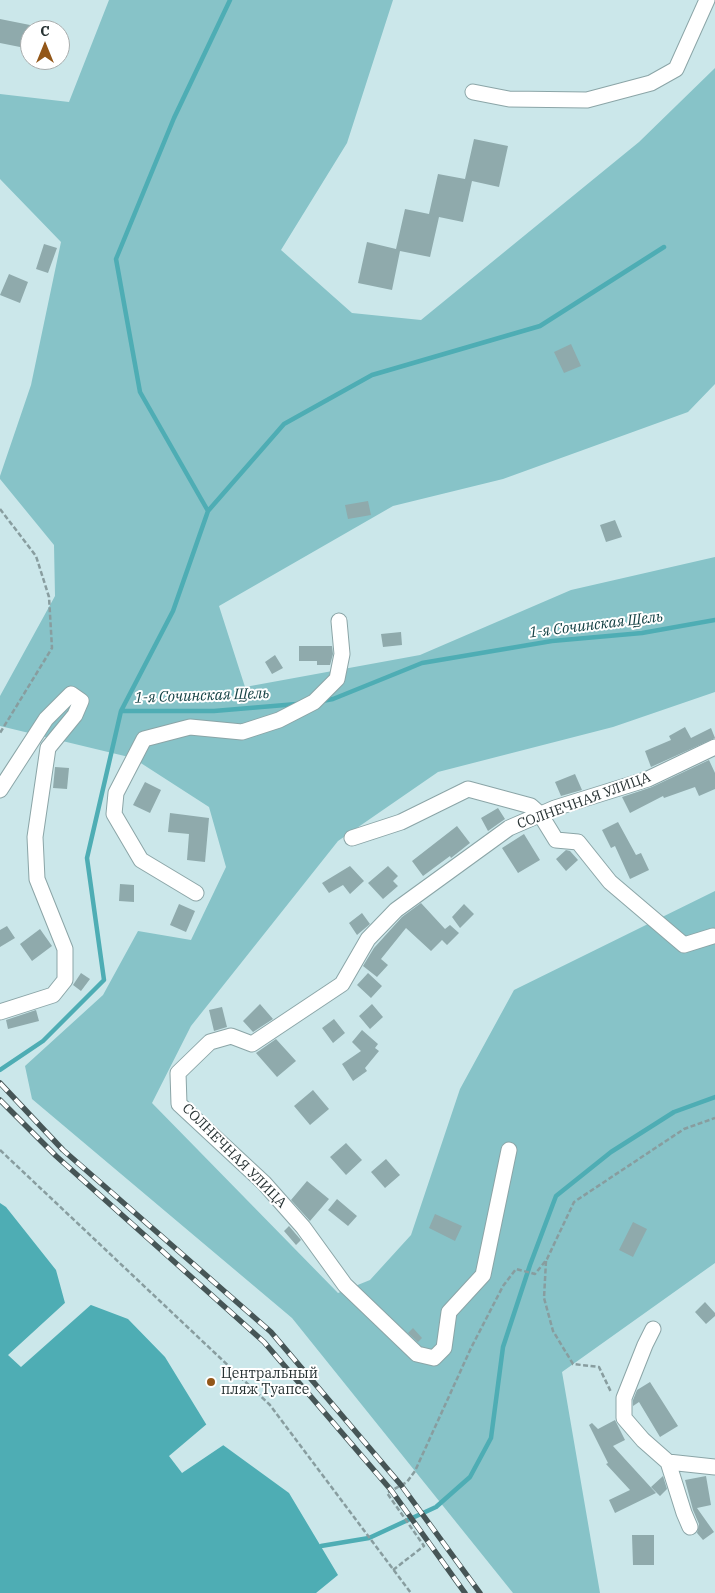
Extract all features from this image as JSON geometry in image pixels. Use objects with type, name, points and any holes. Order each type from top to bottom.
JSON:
[{"type":"street","points":[[473,92],[509,99],[587,100],[651,84],[676,69],[707,0]]},
{"type":"street","points":[[196,893],[141,860],[114,814],[116,793],[144,739],[190,727],[242,732],[279,720],[314,702],[337,679],[342,654],[339,621]]},
{"type":"street","points":[[0,790],[46,719],[71,694],[81,701],[76,715],[48,748],[34,837],[37,878],[65,949],[64,980],[53,995],[0,1012]]},
{"type":"street","name":"СОЛНЕЧНАЯ УЛИЦА","points":[[509,1150],[483,1275],[449,1312],[444,1348],[434,1358],[418,1354],[345,1285],[303,1227],[264,1183],[180,1104],[178,1073],[210,1042],[231,1036],[252,1044],[342,984],[368,940],[396,910],[509,828],[555,808],[648,779],[715,747]]},
{"type":"street","points":[[352,838],[401,822],[468,789],[531,806],[540,814],[556,840],[578,842],[610,882],[684,945],[713,936]]},
{"type":"street","points":[[653,1328],[624,1398],[624,1418],[643,1440],[668,1462],[690,1527]]},
{"type":"street","points":[[668,1462],[715,1467]]},
{"type":"path","points":[[0,509],[36,556],[49,597],[52,648],[0,733]]},
{"type":"path","points":[[393,1570],[424,1546],[387,1493],[406,1482],[416,1470],[471,1348],[502,1286],[516,1269],[535,1274],[546,1259],[574,1202],[684,1128],[715,1118]]},
{"type":"path","points":[[0,1150],[270,1405],[411,1593]]},
{"type":"path","points":[[546,1259],[544,1298],[553,1331],[572,1364],[598,1367],[611,1392]]},
{"type":"shaded area","points":[[109,0],[393,0],[347,143],[281,250],[352,313],[421,320],[639,142],[715,68],[715,384],[688,412],[503,479],[393,506],[219,606],[245,687],[420,655],[571,590],[715,557],[715,692],[613,727],[438,772],[338,841],[191,1026],[152,1103],[338,1293],[370,1280],[411,1235],[460,1089],[514,990],[715,891],[715,1263],[562,1372],[600,1593],[513,1593],[292,1318],[32,1099],[25,1066],[103,995],[138,931],[191,940],[226,867],[209,807],[133,758],[0,726],[0,696],[55,596],[54,545],[0,479],[0,476],[31,385],[61,242],[0,179],[0,94],[69,102]]},
{"type":"shaded area","points":[[0,1203],[6,1207],[56,1270],[65,1303],[91,1305],[128,1319],[165,1357],[206,1424],[223,1445],[289,1493],[338,1575],[355,1593],[0,1593]]},
{"type":"pier","points":[[67,1301],[93,1303],[21,1367],[8,1355]]},
{"type":"pier","points":[[208,1423],[225,1444],[182,1473],[169,1456]]},
{"type":"pier","points":[[340,1574],[357,1593],[316,1593],[338,1575]]},
{"type":"building","points":[[0,19],[20,23],[20,47],[0,43]]},
{"type":"building","points":[[474,139],[508,146],[499,187],[472,181],[463,222],[439,217],[430,257],[400,251],[392,290],[358,283],[367,242],[396,249],[405,209],[429,214],[438,174],[465,179]]},
{"type":"building","points":[[44,244],[57,248],[48,273],[36,269]]},
{"type":"building","points":[[9,274],[28,282],[20,303],[0,295]]},
{"type":"building","points":[[571,344],[581,366],[564,373],[554,352]]},
{"type":"building","points":[[368,501],[371,515],[348,519],[345,505]]},
{"type":"building","points":[[615,520],[622,537],[606,542],[600,525]]},
{"type":"building","points":[[401,632],[402,645],[383,647],[381,634]]},
{"type":"building","points":[[299,646],[332,646],[333,654],[330,665],[317,665],[317,661],[299,661]]},
{"type":"building","points":[[275,655],[283,668],[272,674],[265,662]]},
{"type":"building","points":[[685,727],[691,738],[711,728],[715,738],[651,767],[645,751],[671,740],[669,736]]},
{"type":"building","points":[[709,760],[715,773],[715,789],[699,796],[695,787],[664,798],[663,796],[630,813],[622,797],[652,787]]},
{"type":"building","points":[[55,767],[69,768],[67,789],[53,788]]},
{"type":"building","points":[[575,774],[582,790],[561,796],[555,782]]},
{"type":"building","points":[[145,782],[161,790],[150,813],[133,805]]},
{"type":"building","points":[[498,808],[505,819],[488,831],[481,818]]},
{"type":"building","points":[[170,813],[209,818],[205,862],[187,860],[189,834],[168,832]]},
{"type":"building","points":[[618,822],[636,855],[641,853],[649,870],[630,879],[615,846],[611,848],[602,830]]},
{"type":"building","points":[[457,826],[470,843],[423,876],[412,861]]},
{"type":"building","points":[[524,834],[540,860],[518,873],[502,848]]},
{"type":"building","points":[[566,850],[570,851],[578,860],[566,871],[556,859]]},
{"type":"building","points":[[350,866],[364,881],[350,894],[343,885],[329,893],[322,883]]},
{"type":"building","points":[[388,866],[398,876],[393,881],[398,886],[383,899],[368,883]]},
{"type":"building","points":[[120,884],[134,885],[134,902],[119,901]]},
{"type":"building","points":[[421,903],[445,929],[450,925],[459,933],[447,945],[442,940],[431,951],[406,928],[381,959],[388,965],[377,977],[363,966],[374,948],[402,917]]},
{"type":"building","points":[[179,904],[195,911],[186,932],[170,925]]},
{"type":"building","points":[[464,904],[474,914],[460,928],[452,917]]},
{"type":"building","points":[[362,913],[370,924],[357,935],[349,923]]},
{"type":"building","points":[[7,926],[15,938],[0,947],[0,930]]},
{"type":"building","points":[[40,929],[52,946],[32,961],[20,944]]},
{"type":"building","points":[[81,973],[90,979],[81,991],[73,985]]},
{"type":"building","points":[[368,973],[382,986],[371,998],[357,985]]},
{"type":"building","points":[[260,1004],[273,1019],[253,1032],[243,1021]]},
{"type":"building","points":[[372,1004],[383,1017],[370,1029],[359,1016]]},
{"type":"building","points":[[222,1007],[227,1027],[214,1031],[209,1010]]},
{"type":"building","points":[[36,1010],[39,1021],[8,1029],[6,1020]]},
{"type":"building","points":[[334,1019],[345,1033],[333,1043],[322,1028]]},
{"type":"building","points":[[362,1030],[378,1044],[375,1048],[379,1051],[365,1068],[367,1071],[353,1081],[342,1064],[361,1051],[352,1042]]},
{"type":"building","points":[[276,1039],[296,1061],[277,1077],[256,1053]]},
{"type":"building","points":[[313,1090],[329,1109],[310,1125],[294,1106]]},
{"type":"building","points":[[346,1143],[362,1160],[346,1175],[330,1157]]},
{"type":"building","points":[[386,1159],[400,1175],[385,1188],[371,1172]]},
{"type":"building","points":[[307,1181],[329,1199],[310,1221],[291,1200]]},
{"type":"building","points":[[337,1199],[357,1216],[348,1226],[328,1210]]},
{"type":"building","points":[[435,1214],[462,1226],[455,1241],[429,1228]]},
{"type":"building","points":[[633,1222],[647,1229],[633,1257],[619,1250]]},
{"type":"building","points":[[289,1226],[301,1240],[296,1245],[284,1231]]},
{"type":"building","points":[[705,1302],[715,1313],[715,1316],[706,1324],[695,1312]]},
{"type":"building","points":[[413,1328],[422,1338],[418,1342],[408,1333]]},
{"type":"building","points":[[650,1382],[678,1426],[660,1437],[639,1402],[633,1406],[637,1390]]},
{"type":"building","points":[[615,1420],[625,1440],[613,1446],[656,1493],[615,1513],[609,1500],[630,1490],[606,1464],[608,1463],[589,1425],[592,1423],[598,1429]]},
{"type":"building","points":[[663,1476],[667,1489],[660,1496],[651,1487]]},
{"type":"building","points":[[706,1476],[711,1505],[697,1508],[714,1532],[703,1540],[697,1533],[699,1524],[685,1480]]},
{"type":"building","points":[[632,1535],[654,1535],[654,1565],[633,1565]]},
{"type":"waterway","points":[[121,711],[173,611],[208,511],[140,392],[116,259],[174,118],[230,0]]},
{"type":"waterway","points":[[208,511],[284,424],[372,375],[540,326],[664,247]]},
{"type":"waterway","name":"1-я Сочинская Щель","points":[[322,701],[333,699],[422,663],[552,641],[642,633],[715,620]]},
{"type":"waterway","name":"1-я Сочинская Щель","points":[[0,1070],[43,1041],[104,980],[87,858],[121,711],[214,711],[297,704]]},
{"type":"waterway","points":[[321,1546],[369,1538],[436,1507],[470,1477],[491,1438],[503,1347],[530,1265],[556,1196],[611,1152],[674,1112],[715,1097]]},
{"type":"railway","points":[[0,1083],[63,1150],[271,1332],[401,1485],[480,1593]]},
{"type":"railway","points":[[0,1100],[56,1156],[264,1342],[391,1490],[465,1593]]},
{"type":"place","name":"Центральный пляж Туапсе","points":[[211,1382]]}]
